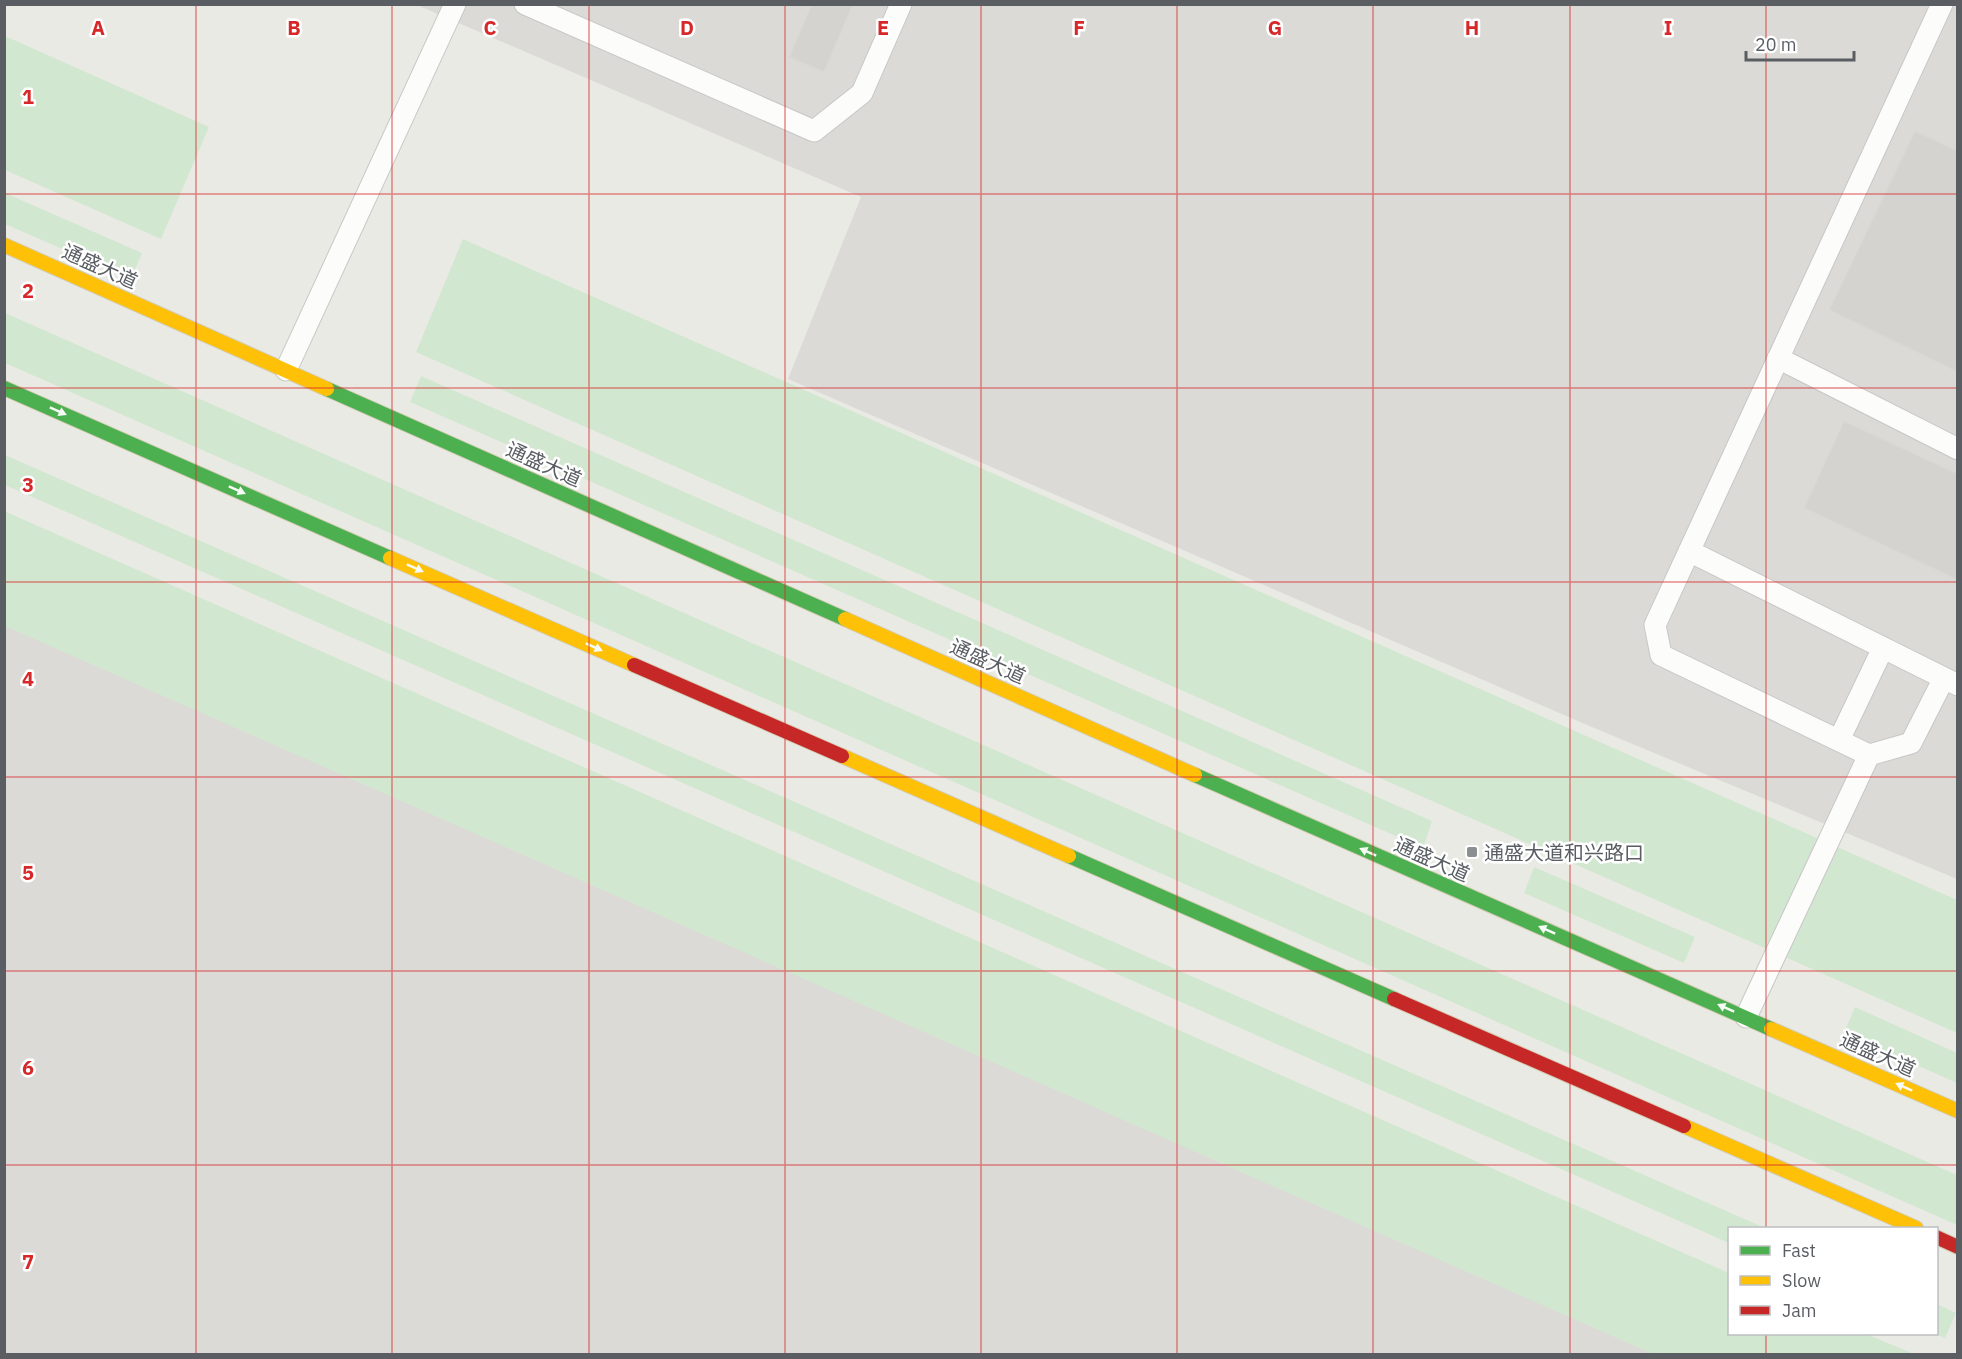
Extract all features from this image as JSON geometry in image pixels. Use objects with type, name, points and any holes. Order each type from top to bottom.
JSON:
[{"type":"main road","name":"通盛大道","points":[[4,245],[1442,885],[1958,1111]]},
{"type":"main road","points":[[4,388],[1914,1227]]},
{"type":"main road","points":[[1938,1239],[1958,1247]]},
{"type":"lane","points":[[286,370],[455,4]]},
{"type":"lane","points":[[525,4],[814,132],[862,93],[901,4]]},
{"type":"lane","points":[[1689,551],[1951,681],[1911,743],[1869,755],[1661,655],[1655,626],[1689,551],[1778,358],[1942,4]]},
{"type":"lane","points":[[1778,358],[1958,449]]},
{"type":"lane","points":[[1839,740],[1883,648]]},
{"type":"lane","points":[[1746,1017],[1869,755]]},
{"type":"shaded area","points":[[417,5],[1957,5],[1957,879],[1587,725],[788,379],[861,197]]},
{"type":"shaded area","points":[[5,599],[1676,1354],[5,1354]]},
{"type":"green space","points":[[5,36],[209,127],[161,239],[5,170]]},
{"type":"green space","points":[[5,193],[142,253],[131,279],[5,224]]},
{"type":"green space","points":[[463,239],[1957,900],[1957,1033],[416,352]]},
{"type":"green space","points":[[5,313],[1957,1175],[1957,1225],[5,363]]},
{"type":"green space","points":[[421,376],[1432,821],[1423,848],[410,402]]},
{"type":"green space","points":[[5,455],[1763,1227],[1728,1227],[1728,1243],[5,485]]},
{"type":"green space","points":[[4,511],[1728,1273],[1728,1335],[1868,1335],[1914,1354],[1653,1354],[5,626]]},
{"type":"green space","points":[[1534,867],[1695,937],[1684,963],[1524,893]]},
{"type":"green space","points":[[1855,1007],[1957,1053],[1957,1083],[1844,1033]]},
{"type":"green space","points":[[1938,1304],[1956,1313],[1945,1338],[1938,1335]]},
{"type":"building","points":[[812,4],[853,4],[824,72],[789,57]]},
{"type":"building","points":[[1915,131],[1958,151],[1958,372],[1829,310]]},
{"type":"building","points":[[1844,421],[1958,474],[1958,580],[1804,508]]},
{"type":"traffic: fast","points":[[4,388],[390,558]]},
{"type":"traffic: fast","points":[[327,389],[845,619]]},
{"type":"traffic: fast","points":[[1195,775],[1771,1029]]},
{"type":"traffic: fast","points":[[1069,856],[1394,999]]},
{"type":"traffic: slow","points":[[4,245],[327,389]]},
{"type":"traffic: slow","points":[[390,558],[634,665]]},
{"type":"traffic: slow","points":[[845,619],[1195,775]]},
{"type":"traffic: slow","points":[[842,756],[1069,856]]},
{"type":"traffic: slow","points":[[1771,1029],[1958,1111]]},
{"type":"traffic: slow","points":[[1684,1126],[1914,1227]]},
{"type":"traffic: jam","points":[[634,665],[842,756]]},
{"type":"traffic: jam","points":[[1394,999],[1684,1126]]},
{"type":"traffic: jam","points":[[1938,1238],[1958,1247]]},
{"type":"place","name":"通盛大道和兴路口","points":[[1472,852]]}]
